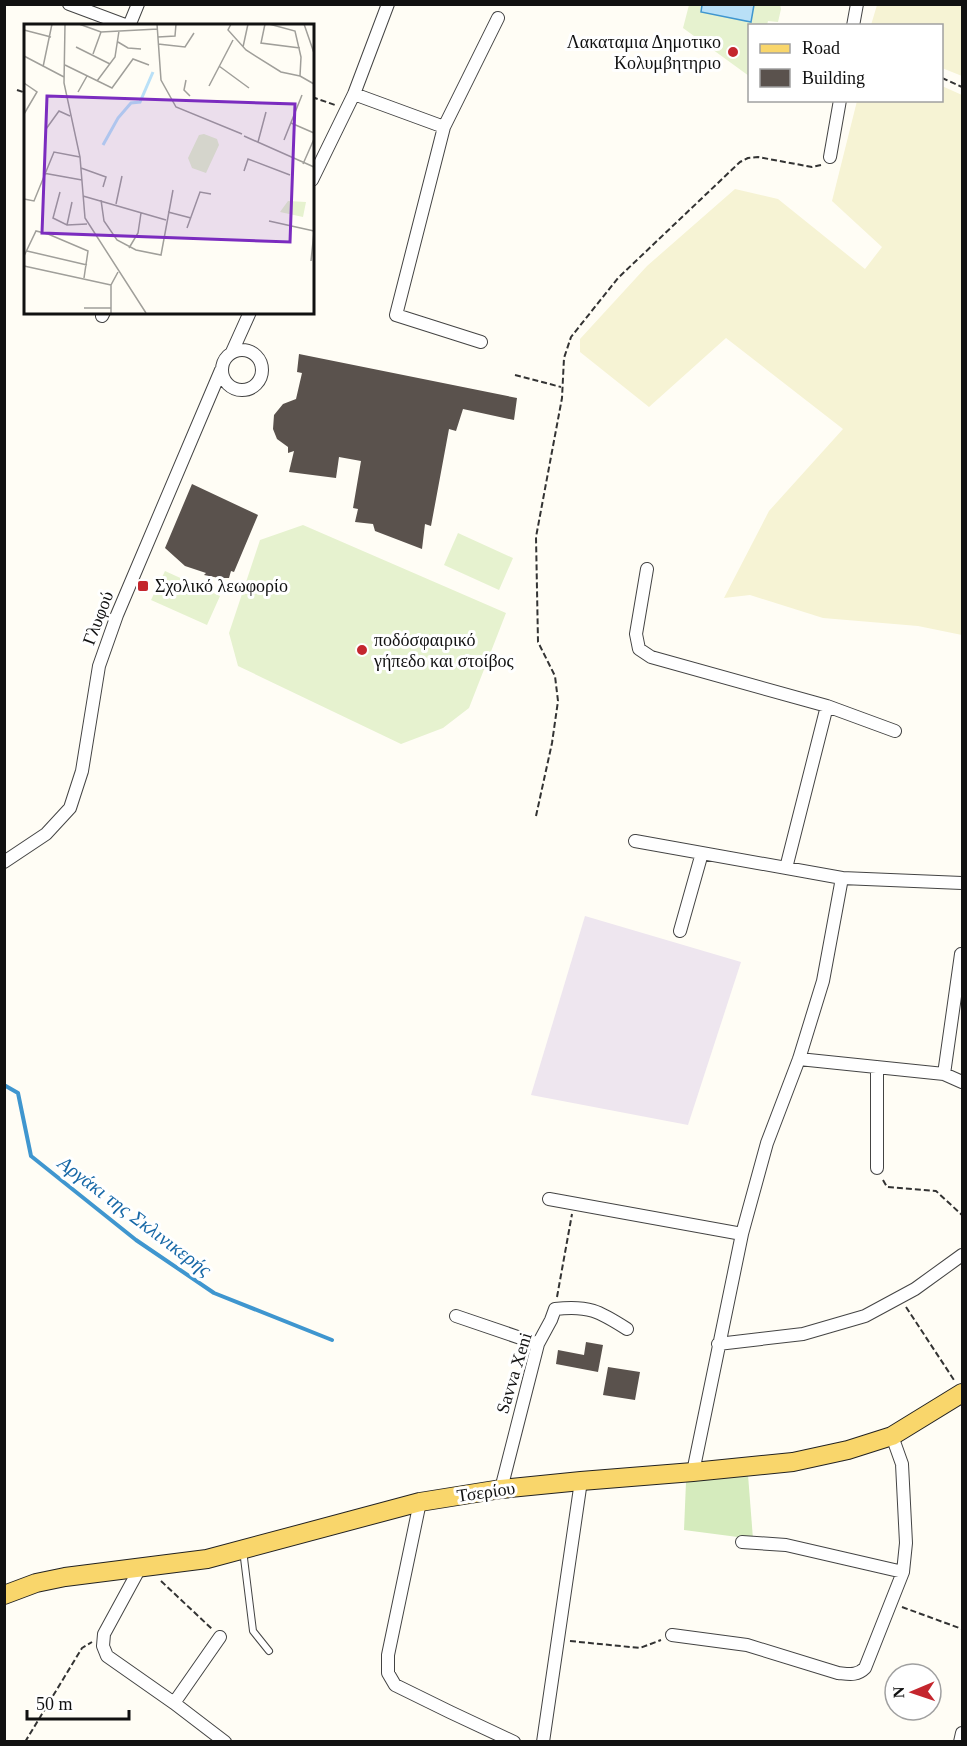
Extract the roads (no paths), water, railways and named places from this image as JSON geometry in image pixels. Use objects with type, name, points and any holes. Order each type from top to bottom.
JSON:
[{"type":"main road","name":"Τσερίου","points":[[4,1595],[46,1581],[207,1559],[420,1502],[501,1489],[581,1480],[793,1462],[848,1450],[892,1436],[959,1388]]},
{"type":"street","points":[[69,4],[124,24]]},
{"type":"street","points":[[130,24],[138,4]]},
{"type":"street","points":[[314,176],[354,94],[388,4]]},
{"type":"street","points":[[853,24],[857,4]]},
{"type":"street","points":[[482,342],[396,315],[444,127],[498,18]]},
{"type":"street","points":[[354,94],[444,127]]},
{"type":"street","points":[[830,157],[840,102]]},
{"type":"street","points":[[232,352],[243,349],[253,352],[260,360],[263,370],[260,381],[252,388],[242,391],[231,388],[224,380],[221,370],[224,359],[232,352],[249,314]]},
{"type":"street","name":"Γλυφού","points":[[4,862],[46,834],[70,808],[82,771],[99,666],[117,615],[221,370]]},
{"type":"street","points":[[647,569],[636,634],[639,649],[651,657],[827,706],[895,730]]},
{"type":"street","points":[[786,868],[827,706]]},
{"type":"street","points":[[635,841],[842,878],[963,883]]},
{"type":"street","points":[[680,931],[702,853]]},
{"type":"street","points":[[693,1472],[742,1234],[767,1143],[799,1059],[823,981],[842,878]]},
{"type":"street","points":[[944,1074],[961,954]]},
{"type":"street","points":[[799,1059],[944,1074],[963,1082]]},
{"type":"street","points":[[877,1067],[877,1168]]},
{"type":"street","points":[[549,1199],[742,1234]]},
{"type":"street","points":[[718,1344],[803,1334],[865,1316],[915,1289],[963,1255]]},
{"type":"street","name":"Savva Xeni","points":[[501,1489],[538,1344],[555,1309],[576,1307],[595,1310],[627,1329]]},
{"type":"street","points":[[456,1316],[538,1344]]},
{"type":"street","points":[[672,1635],[747,1645],[838,1673],[852,1675],[861,1673],[903,1572],[906,1543],[902,1464],[892,1436]]},
{"type":"street","points":[[543,1742],[581,1480]]},
{"type":"street","points":[[420,1502],[388,1654],[388,1673],[395,1685],[514,1742]]},
{"type":"street","points":[[742,1542],[786,1545],[903,1572]]},
{"type":"street","points":[[143,1566],[104,1634],[103,1646],[107,1656],[174,1702],[225,1742]]},
{"type":"street","points":[[174,1702],[220,1637]]},
{"type":"street","points":[[960,1742],[963,1733]]},
{"type":"lane","points":[[243,1549],[253,1631],[269,1651]]},
{"type":"water","points":[[702,4],[754,5],[751,22],[701,12]]},
{"type":"waterway","name":"Αργάκι της Σκλινικερής","points":[[4,1085],[18,1093],[31,1156],[136,1240],[214,1293],[332,1340]]},
{"type":"place","name":"Λακαταμια Δημοτικο Κολυμβητηριο","points":[[733,52]]},
{"type":"place","name":"Σχολικό λεωφορίο","points":[[143,586]]},
{"type":"place","name":"ποδόσφαιρικό γήπεδο και στοίβος","points":[[362,650]]}]
